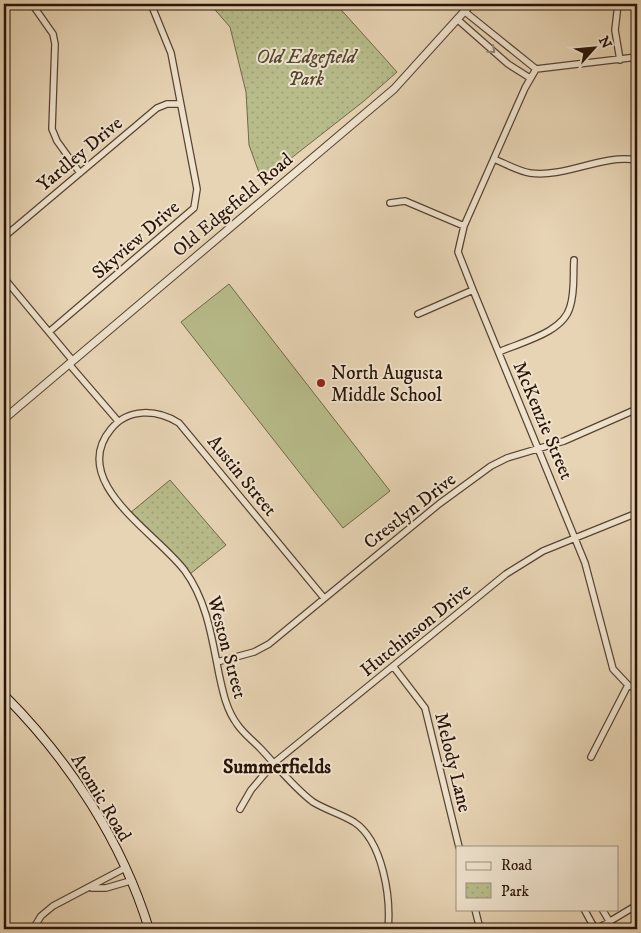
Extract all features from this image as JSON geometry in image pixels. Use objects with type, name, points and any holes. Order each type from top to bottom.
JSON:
[{"type":"main road","name":"Atomic Road","points":[[4,695],[44,739],[72,774],[93,806],[125,868],[142,906],[149,929]]},
{"type":"street","points":[[32,4],[53,34],[55,44],[52,128],[57,141],[80,173]]},
{"type":"street","name":"Skyview Drive","points":[[49,332],[194,208],[197,189],[171,53],[151,4]]},
{"type":"street","name":"Old Edgefield Road","points":[[4,419],[397,86],[471,4]]},
{"type":"street","points":[[618,4],[615,30],[620,60]]},
{"type":"street","points":[[464,12],[536,68],[637,57]]},
{"type":"street","points":[[457,19],[508,64],[530,78]]},
{"type":"street","name":"McKenzie Street","points":[[536,68],[464,226],[458,252],[576,538],[593,584],[611,663],[616,674],[628,685]]},
{"type":"street","name":"Yardley Drive","points":[[4,237],[157,108],[167,104],[180,104]]},
{"type":"street","points":[[494,158],[519,170],[538,174],[618,159],[637,160]]},
{"type":"street","points":[[390,203],[405,201],[464,226]]},
{"type":"street","points":[[499,352],[542,333],[564,319],[571,304],[574,260]]},
{"type":"street","points":[[4,278],[49,332],[118,421]]},
{"type":"street","points":[[418,314],[473,290]]},
{"type":"street","name":"Crestlyn Drive","points":[[216,662],[254,652],[269,644],[438,504],[491,466],[508,458],[540,449],[637,410]]},
{"type":"street","name":"Austin Street","points":[[118,421],[129,415],[149,412],[166,416],[184,427],[324,598]]},
{"type":"street","name":"Weston Street","points":[[118,421],[108,433],[102,446],[100,460],[103,481],[114,497],[167,551],[190,580],[206,614],[226,702],[232,717],[306,796],[323,807],[354,822],[369,838],[387,884],[390,904],[388,929]]},
{"type":"street","name":"Hutchinson Drive","points":[[240,809],[251,790],[274,763],[518,565],[543,551],[637,513]]},
{"type":"street","name":"Melody Lane","points":[[393,666],[425,708],[459,846]]},
{"type":"street","points":[[591,757],[628,685],[637,688]]},
{"type":"street","points":[[33,929],[41,916],[53,906],[125,868]]},
{"type":"street","points":[[87,889],[111,887],[130,881]]},
{"type":"street","points":[[585,910],[596,929],[637,905]]},
{"type":"street","points":[[475,910],[480,929]]},
{"type":"street","points":[[603,910],[614,929]]},
{"type":"green space","name":"Old Edgefield Park","points":[[210,4],[336,4],[397,72],[364,101],[262,181],[249,145],[246,92],[230,27]]},
{"type":"green space","points":[[229,284],[390,491],[343,528],[181,322]]},
{"type":"green space","points":[[170,480],[226,545],[190,574],[130,513]]},
{"type":"place","name":"North Augusta Middle School","points":[[321,383]]},
{"type":"district","name":"Summerfields","points":[[277,766]]}]
